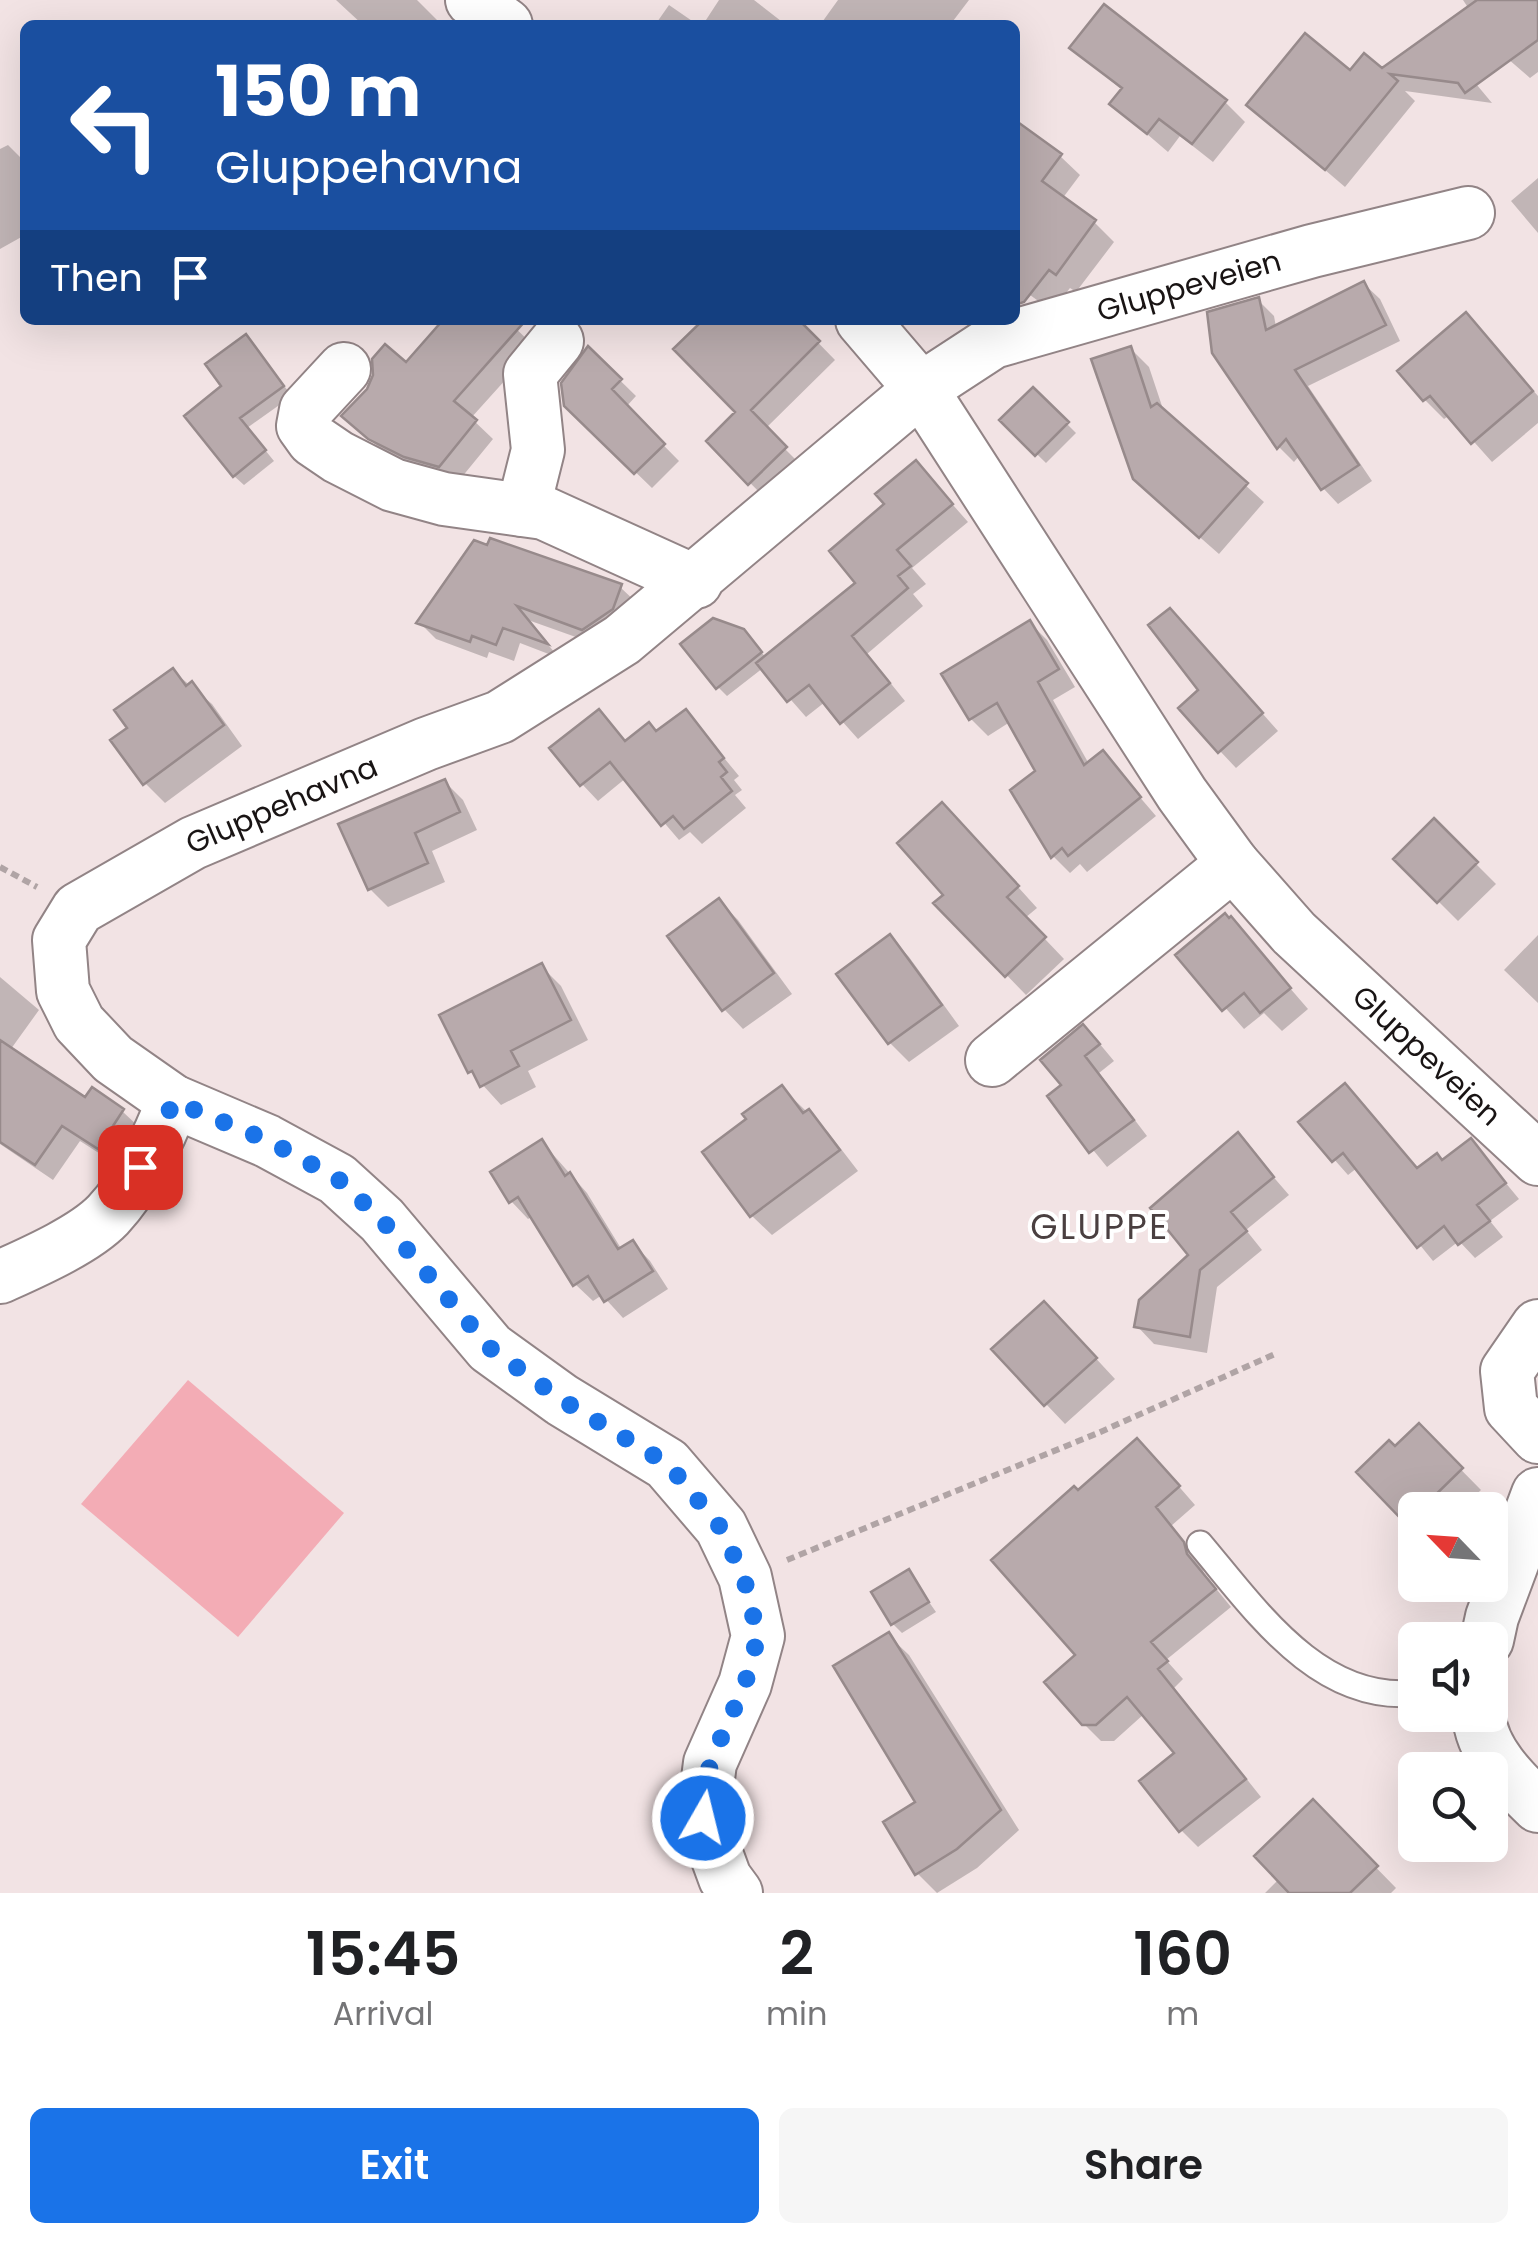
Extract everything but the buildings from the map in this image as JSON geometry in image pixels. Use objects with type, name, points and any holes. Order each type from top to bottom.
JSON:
[{"type":"street","points":[[472,0],[499,20]]},
{"type":"street","name":"Gluppeveien","points":[[921,389],[993,342],[1312,251],[1468,213]]},
{"type":"street","name":"Gluppeveien","points":[[866,325],[921,389],[1182,794],[1234,864],[1294,933],[1538,1159]]},
{"type":"street","points":[[523,510],[538,450],[530,374],[557,341]]},
{"type":"street","points":[[344,369],[306,410],[303,426],[314,440],[338,457],[393,485],[444,498],[544,513],[696,582]]},
{"type":"street","name":"Gluppehavna","points":[[736,1893],[725,1878],[703,1818],[710,1763],[745,1684],[758,1636],[744,1578],[721,1528],[668,1464],[562,1400],[490,1348],[382,1220],[337,1178],[267,1140],[173,1101],[113,1060],[79,1022],[63,992],[59,940],[78,909],[193,843],[426,744],[500,717],[622,640],[696,582],[921,389]]},
{"type":"street","points":[[992,1060],[1234,864]]},
{"type":"street","points":[[0,1277],[44,1258],[107,1216],[158,1142],[173,1101]]},
{"type":"street","points":[[1538,1326],[1507,1371],[1511,1408],[1538,1437]]},
{"type":"street","points":[[1491,1622],[1538,1494]]},
{"type":"street","points":[[1480,1732],[1516,1784],[1538,1806]]},
{"type":"lane","points":[[1200,1544],[1274,1631],[1306,1659],[1331,1676],[1366,1690],[1398,1692]]},
{"type":"path","points":[[744,1578],[1098,1433],[1275,1354]]},
{"type":"shaded area","points":[[188,1380],[344,1513],[238,1637],[81,1504]]},
{"type":"district","name":"GLUPPE","points":[[1100,1227]]},
{"type":"route","points":[[140,1167],[158,1142],[173,1101],[267,1140],[337,1178],[382,1220],[490,1348],[562,1400],[668,1464],[721,1528],[744,1578],[758,1636],[745,1684],[710,1763],[703,1818]]}]
